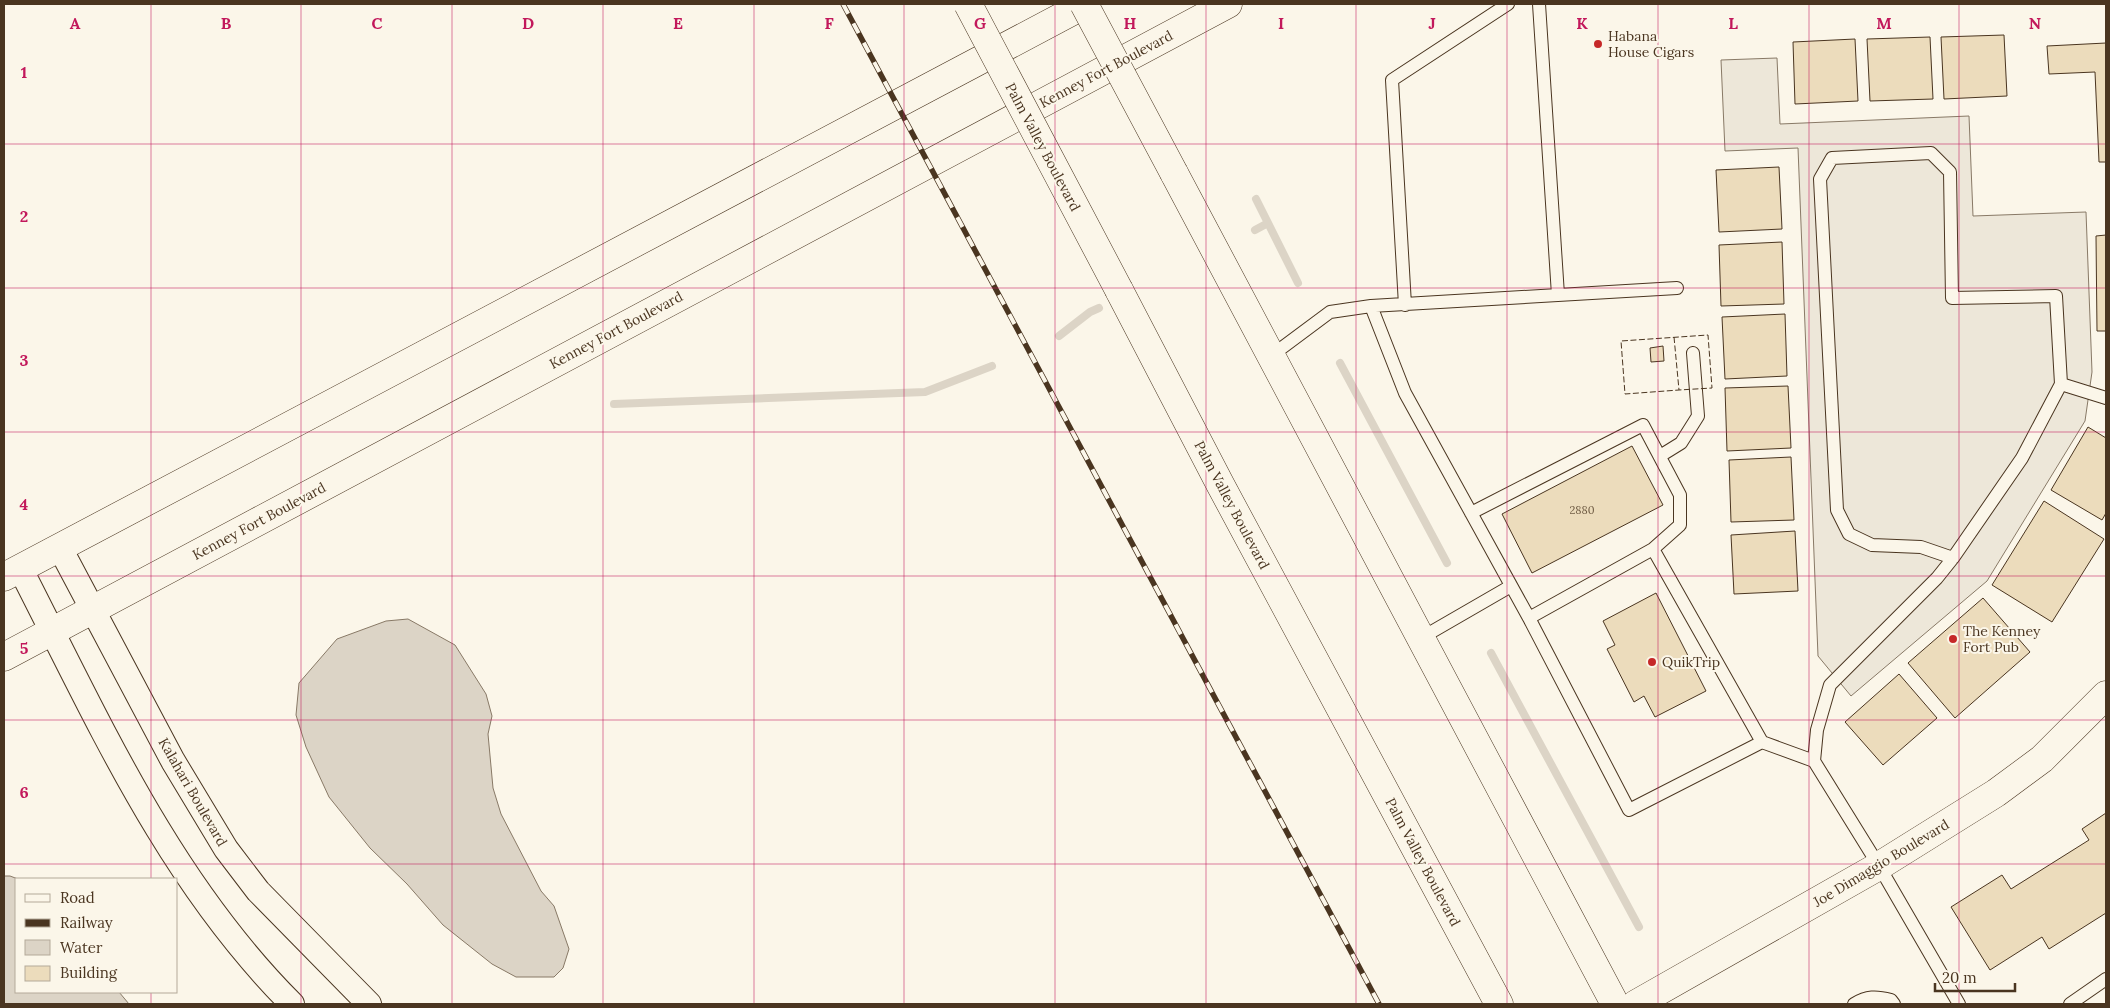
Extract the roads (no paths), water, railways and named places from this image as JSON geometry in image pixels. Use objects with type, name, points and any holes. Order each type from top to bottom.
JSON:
[{"type":"main road","name":"Palm Valley Boulevard","points":[[968,4],[1220,484],[1499,1004]]},
{"type":"main road","points":[[12,572],[1085,4],[1615,1004]]},
{"type":"main road","name":"Kenney Fort Boulevard","points":[[4,657],[1228,4]]},
{"type":"main road","name":"Joe Dimaggio Boulevard","points":[[1636,1004],[1879,866],[1996,793],[2042,759],[2106,695]]},
{"type":"street","name":"Kalahari Boulevard","points":[[60,548],[178,769],[226,849],[258,891],[370,1004]]},
{"type":"street","points":[[12,572],[53,632],[128,777],[181,868],[224,927],[264,976],[292,1004]]},
{"type":"lane","points":[[1405,305],[1392,80],[1508,4]]},
{"type":"lane","points":[[1539,4],[1558,295]]},
{"type":"lane","points":[[1953,558],[1921,547],[1872,545],[1848,534],[1837,510],[1820,179],[1832,158],[1931,153],[1950,172],[1952,298],[2056,296],[2061,384],[2022,458],[1953,558],[1937,578],[1830,685],[1817,730],[1814,761],[1879,866],[1959,1004]]},
{"type":"lane","points":[[1271,356],[1330,312],[1371,306],[1677,288]]},
{"type":"lane","points":[[1371,306],[1405,393],[1529,618],[1629,810],[1762,742]]},
{"type":"lane","points":[[1660,456],[1681,443],[1698,416],[1693,352]]},
{"type":"lane","points":[[2061,384],[2106,398]]},
{"type":"lane","points":[[1471,512],[1643,425],[1660,456],[1680,495],[1680,525],[1653,549],[1529,618]]},
{"type":"lane","points":[[1653,549],[1762,742],[1814,761]]},
{"type":"lane","points":[[1421,638],[1511,586]]},
{"type":"lane","points":[[2070,1004],[2106,979]]},
{"type":"lane","points":[[1854,1004],[1864,998],[1877,996],[1892,1000],[1894,1004]]},
{"type":"water","points":[[408,619],[455,645],[486,694],[492,716],[488,734],[493,788],[501,814],[541,891],[554,906],[569,949],[563,968],[554,977],[516,977],[492,964],[443,925],[407,884],[370,848],[329,797],[306,747],[296,715],[299,683],[337,639],[386,621]]},
{"type":"water","points":[[4,876],[10,876],[15,878],[15,993],[120,993],[129,1004],[4,1004]]},
{"type":"waterway","points":[[1256,199],[1298,283]]},
{"type":"waterway","points":[[1255,230],[1268,223]]},
{"type":"waterway","points":[[1059,336],[1090,312],[1099,308]]},
{"type":"waterway","points":[[1340,363],[1447,563]]},
{"type":"waterway","points":[[614,404],[925,392],[992,366]]},
{"type":"waterway","points":[[1491,653],[1639,927]]},
{"type":"railway","points":[[843,4],[1379,1004]]},
{"type":"place","name":"Habana House Cigars","points":[[1598,44]]},
{"type":"place","name":"The Kenney Fort Pub","points":[[1953,639]]},
{"type":"place","name":"QuikTrip","points":[[1652,662]]}]
